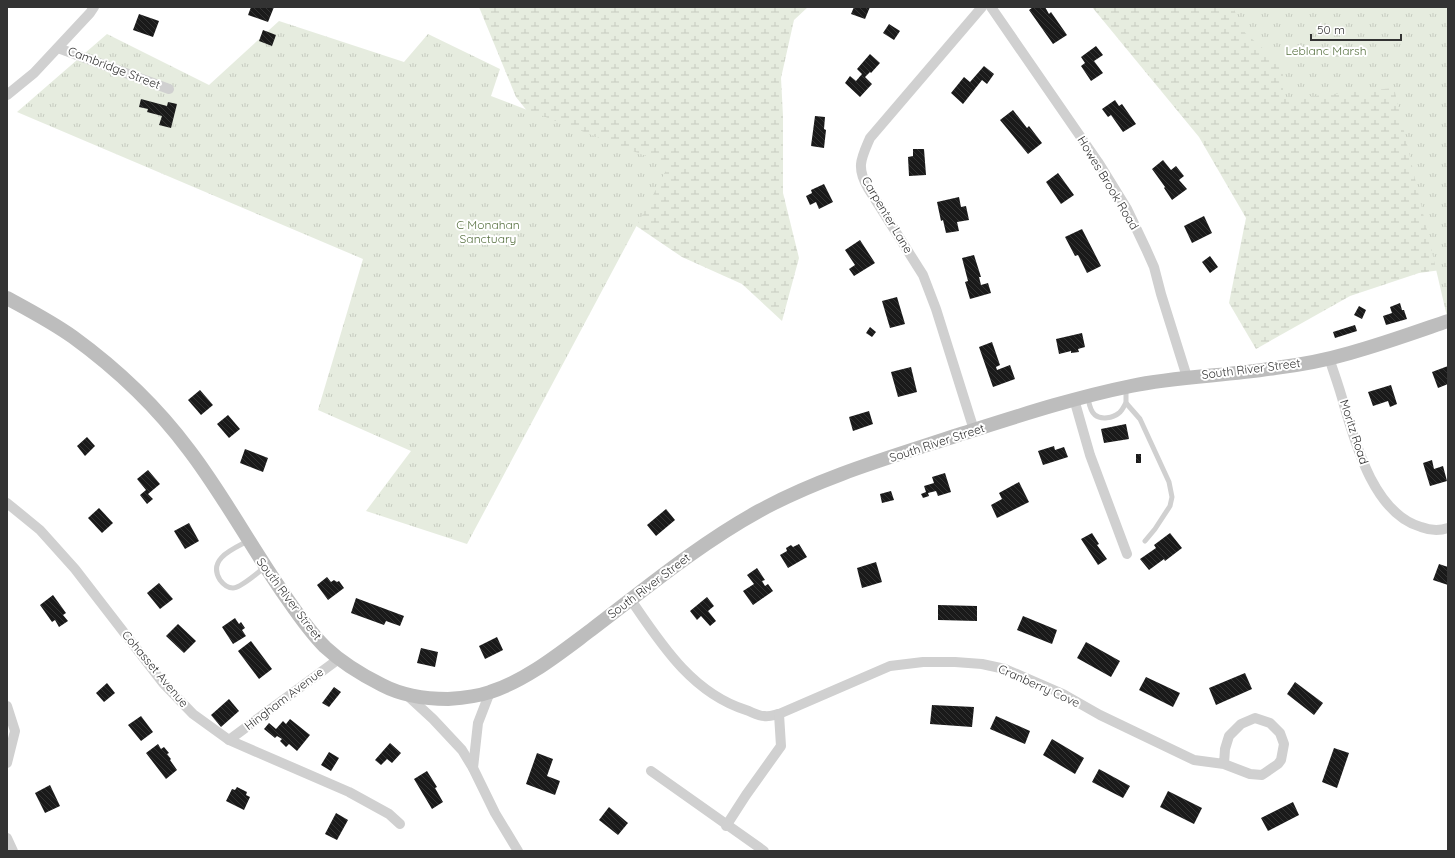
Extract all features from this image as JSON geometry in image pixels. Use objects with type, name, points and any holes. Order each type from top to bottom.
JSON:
[{"type":"street","points":[[7,95],[34,73],[94,7]]},
{"type":"street","name":"Carpenter Lane","points":[[974,430],[936,309],[923,275],[862,177],[861,166],[862,155],[870,138],[982,7]]},
{"type":"street","name":"Howes Brook Road","points":[[991,7],[1098,162],[1127,209],[1154,267],[1187,377]]},
{"type":"street","name":"Cambridge Street","points":[[58,48],[170,89]]},
{"type":"street","name":"South River Street","points":[[7,298],[70,336],[125,380],[150,403],[200,464],[265,568],[305,623],[326,647],[363,674],[383,686],[408,696],[433,699],[467,698],[490,692],[518,680],[550,660],[726,530],[783,499],[816,484],[974,430],[1074,399],[1126,387],[1187,377],[1276,368],[1329,358],[1353,352],[1448,322]]},
{"type":"street","name":"Moritz Road","points":[[1329,358],[1358,450],[1374,485],[1385,500],[1406,521],[1428,529],[1448,528]]},
{"type":"street","points":[[1074,399],[1090,455],[1127,554]]},
{"type":"street","name":"Cohasset Avenue","points":[[7,503],[40,530],[70,564],[163,683],[193,714],[229,740],[349,792],[389,814],[400,824]]},
{"type":"street","name":"Cranberry Cove","points":[[631,600],[672,657],[694,680],[725,702],[764,716],[779,714],[890,666],[929,662],[982,664],[1005,669],[1063,694],[1100,715],[1194,760],[1224,764],[1250,774],[1262,775],[1278,764],[1281,760],[1284,744],[1280,733],[1270,723],[1255,718],[1241,724],[1229,736],[1225,749],[1224,764]]},
{"type":"street","name":"Hingham Avenue","points":[[229,740],[340,658]]},
{"type":"street","points":[[473,768],[478,723],[490,692]]},
{"type":"street","points":[[408,696],[420,706],[462,750],[473,768],[495,812],[518,851]]},
{"type":"street","points":[[7,706],[15,731],[7,764]]},
{"type":"street","points":[[726,826],[781,746],[779,714]]},
{"type":"street","points":[[651,771],[726,826],[736,830],[764,851]]},
{"type":"street","points":[[7,838],[13,851]]},
{"type":"lane","points":[[1088,396],[1091,410],[1095,415],[1108,418],[1118,414],[1126,403],[1126,387]]},
{"type":"lane","points":[[1126,403],[1140,419],[1169,482],[1172,497],[1170,506],[1145,541]]},
{"type":"lane","points":[[248,541],[221,558],[217,564],[216,573],[221,582],[228,587],[234,588],[241,585],[265,568]]},
{"type":"green space","points":[[479,7],[808,7],[794,20],[781,78],[783,116],[783,193],[799,258],[782,321],[742,284],[682,257],[620,215],[551,141],[516,97]]},
{"type":"green space","points":[[1092,7],[1448,7],[1448,269],[1419,273],[1350,296],[1256,349],[1229,303],[1246,218],[1199,137]]},
{"type":"green space","name":"Leblanc Marsh","points":[[1233,7],[1448,7],[1448,321],[1394,88],[1283,99],[1283,66],[1243,31]]},
{"type":"green space","name":"C Monahan Sanctuary","points":[[279,21],[404,62],[428,34],[500,69],[491,96],[669,165],[467,544],[366,511],[411,451],[318,410],[363,259],[17,112],[107,34],[209,85]]},
{"type":"building","points":[[251,7],[274,7],[268,22],[248,15]]},
{"type":"building","points":[[854,7],[870,7],[865,19],[851,14]]},
{"type":"building","points":[[1033,7],[1045,7],[1049,14],[1051,12],[1067,35],[1053,44],[1029,10]]},
{"type":"building","points":[[139,14],[159,21],[153,37],[133,30]]},
{"type":"building","points":[[889,24],[900,31],[894,40],[883,33]]},
{"type":"building","points":[[263,30],[276,35],[272,46],[259,41]]},
{"type":"building","points":[[1096,46],[1103,55],[1094,61],[1103,73],[1091,81],[1081,66],[1085,63],[1081,57]]},
{"type":"building","points":[[870,54],[880,63],[865,77],[872,84],[860,97],[845,83],[850,76],[856,81],[862,74],[857,69]]},
{"type":"building","points":[[984,66],[994,74],[987,84],[982,80],[963,104],[951,93],[964,77],[970,82]]},
{"type":"building","points":[[141,99],[167,106],[168,102],[177,104],[171,128],[159,125],[162,116],[147,112],[148,109],[139,107]]},
{"type":"building","points":[[1115,100],[1119,106],[1122,104],[1136,124],[1123,132],[1111,115],[1108,117],[1102,109]]},
{"type":"building","points":[[1013,110],[1027,128],[1029,126],[1042,143],[1028,154],[1000,120]]},
{"type":"building","points":[[815,116],[825,117],[824,129],[826,130],[824,148],[811,146]]},
{"type":"building","points":[[913,149],[924,149],[926,175],[909,176],[908,157],[913,156]]},
{"type":"building","points":[[1163,160],[1171,170],[1176,166],[1184,176],[1179,180],[1187,189],[1172,200],[1152,169]]},
{"type":"building","points":[[1058,173],[1074,195],[1061,204],[1046,182]]},
{"type":"building","points":[[824,184],[833,202],[819,209],[816,202],[810,205],[806,196],[812,193],[811,190]]},
{"type":"building","points":[[959,197],[961,207],[966,206],[969,220],[957,222],[959,231],[946,233],[943,220],[941,221],[937,202]]},
{"type":"building","points":[[1204,216],[1212,233],[1192,243],[1184,226]]},
{"type":"building","points":[[1082,229],[1101,266],[1087,273],[1078,255],[1075,256],[1065,237]]},
{"type":"building","points":[[860,240],[875,263],[854,276],[849,269],[855,265],[845,250]]},
{"type":"building","points":[[974,255],[981,277],[979,277],[981,285],[988,283],[991,293],[970,299],[965,282],[968,281],[962,258]]},
{"type":"building","points":[[1210,256],[1218,267],[1210,273],[1202,262]]},
{"type":"building","points":[[897,297],[905,324],[890,328],[882,301]]},
{"type":"building","points":[[1400,303],[1407,319],[1386,325],[1383,316],[1392,313],[1390,307]]},
{"type":"building","points":[[1359,306],[1366,310],[1362,319],[1354,315]]},
{"type":"building","points":[[1355,325],[1357,331],[1335,338],[1333,332]]},
{"type":"building","points":[[870,327],[876,332],[872,337],[866,333]]},
{"type":"building","points":[[1082,333],[1085,347],[1078,349],[1079,352],[1071,353],[1071,351],[1059,354],[1056,339]]},
{"type":"building","points":[[992,342],[1000,365],[996,367],[997,370],[1010,365],[1015,379],[993,387],[979,347]]},
{"type":"building","points":[[1448,366],[1448,384],[1438,388],[1432,372]]},
{"type":"building","points":[[911,367],[917,392],[898,397],[891,372]]},
{"type":"building","points":[[1391,385],[1397,404],[1390,407],[1388,401],[1373,406],[1368,392]]},
{"type":"building","points":[[200,390],[213,405],[201,415],[188,400]]},
{"type":"building","points":[[869,411],[873,424],[853,431],[849,417]]},
{"type":"building","points":[[228,415],[240,429],[229,438],[217,424]]},
{"type":"building","points":[[1126,424],[1129,439],[1104,443],[1101,429]]},
{"type":"building","points":[[87,437],[95,446],[85,456],[77,446]]},
{"type":"building","points":[[1054,446],[1055,450],[1064,447],[1068,457],[1043,465],[1038,451]]},
{"type":"building","points":[[245,449],[268,458],[263,472],[240,463]]},
{"type":"building","points":[[1136,454],[1141,454],[1141,463],[1136,463]]},
{"type":"building","points":[[1432,460],[1434,469],[1443,466],[1447,481],[1430,486],[1423,463]]},
{"type":"building","points":[[148,470],[160,484],[148,494],[153,499],[147,504],[140,495],[146,490],[137,479]]},
{"type":"building","points":[[945,473],[951,492],[938,496],[936,491],[928,493],[929,496],[923,498],[921,494],[926,492],[924,486],[934,483],[932,477]]},
{"type":"building","points":[[1019,482],[1029,502],[997,518],[991,505],[1002,499],[999,493]]},
{"type":"building","points":[[891,491],[894,500],[882,503],[880,494]]},
{"type":"building","points":[[99,508],[113,523],[102,533],[88,518]]},
{"type":"building","points":[[666,509],[675,520],[656,536],[647,525]]},
{"type":"building","points":[[189,523],[199,541],[185,549],[174,531]]},
{"type":"building","points":[[1092,533],[1099,544],[1097,545],[1107,559],[1098,565],[1081,539]]},
{"type":"building","points":[[1170,533],[1182,548],[1165,561],[1164,559],[1149,570],[1140,559],[1156,548],[1154,545]]},
{"type":"building","points":[[799,544],[807,557],[788,568],[780,555],[787,551],[786,548],[791,545],[793,547]]},
{"type":"building","points":[[876,562],[882,582],[862,588],[857,568]]},
{"type":"building","points":[[1439,564],[1448,567],[1448,585],[1433,580]]},
{"type":"building","points":[[757,568],[765,580],[762,581],[765,586],[768,584],[773,591],[753,605],[743,591],[754,584],[747,575]]},
{"type":"building","points":[[327,577],[331,582],[334,580],[337,582],[339,581],[344,588],[328,600],[317,585]]},
{"type":"building","points":[[159,583],[173,599],[160,609],[147,593]]},
{"type":"building","points":[[53,595],[66,613],[63,615],[68,621],[59,627],[55,620],[52,622],[40,605]]},
{"type":"building","points":[[707,597],[714,606],[708,611],[716,621],[710,626],[701,616],[697,620],[690,611]]},
{"type":"building","points":[[356,598],[404,616],[400,626],[386,621],[384,625],[351,613]]},
{"type":"building","points":[[938,605],[977,606],[977,621],[938,620]]},
{"type":"building","points":[[1023,616],[1057,630],[1052,644],[1017,630]]},
{"type":"building","points":[[235,618],[239,624],[241,622],[245,628],[242,630],[246,636],[233,644],[222,627]]},
{"type":"building","points":[[178,624],[196,641],[184,653],[166,636]]},
{"type":"building","points":[[497,637],[503,650],[485,659],[479,646]]},
{"type":"building","points":[[251,641],[272,669],[259,679],[238,651]]},
{"type":"building","points":[[1086,642],[1120,661],[1111,677],[1077,658]]},
{"type":"building","points":[[421,648],[438,652],[435,667],[417,663]]},
{"type":"building","points":[[1245,673],[1252,689],[1216,705],[1209,688]]},
{"type":"building","points":[[1146,677],[1180,693],[1173,707],[1139,690]]},
{"type":"building","points":[[1295,682],[1323,703],[1314,715],[1287,694]]},
{"type":"building","points":[[107,683],[115,693],[104,702],[96,693]]},
{"type":"building","points":[[334,687],[341,692],[329,707],[322,703]]},
{"type":"building","points":[[229,699],[239,711],[221,727],[211,715]]},
{"type":"building","points":[[932,705],[974,707],[972,727],[930,724]]},
{"type":"building","points":[[141,716],[153,732],[141,741],[128,725]]},
{"type":"building","points":[[996,716],[1030,731],[1025,744],[990,729]]},
{"type":"building","points":[[290,719],[310,735],[297,751],[289,744],[286,747],[280,741],[282,739],[277,736],[275,738],[264,729],[269,723],[276,729],[283,721],[286,724]]},
{"type":"building","points":[[1052,739],[1084,758],[1075,774],[1043,755]]},
{"type":"building","points":[[390,743],[401,753],[392,763],[387,759],[381,765],[375,760]]},
{"type":"building","points":[[158,744],[161,749],[164,747],[169,753],[167,754],[177,770],[166,779],[146,753]]},
{"type":"building","points":[[1334,748],[1349,753],[1337,788],[1322,782]]},
{"type":"building","points":[[329,752],[339,758],[331,771],[321,765]]},
{"type":"building","points":[[537,753],[553,759],[547,776],[560,781],[555,795],[526,784]]},
{"type":"building","points":[[1099,769],[1130,786],[1123,798],[1092,782]]},
{"type":"building","points":[[427,771],[437,787],[435,788],[443,802],[432,809],[414,779]]},
{"type":"building","points":[[50,785],[60,806],[45,813],[35,793]]},
{"type":"building","points":[[237,787],[247,792],[246,795],[250,797],[244,810],[226,801],[232,789],[235,790]]},
{"type":"building","points":[[1168,791],[1202,808],[1194,824],[1160,807]]},
{"type":"building","points":[[1293,802],[1299,815],[1268,831],[1261,818]]},
{"type":"building","points":[[609,807],[628,823],[618,835],[599,820]]},
{"type":"building","points":[[336,813],[348,820],[337,840],[325,834]]}]
